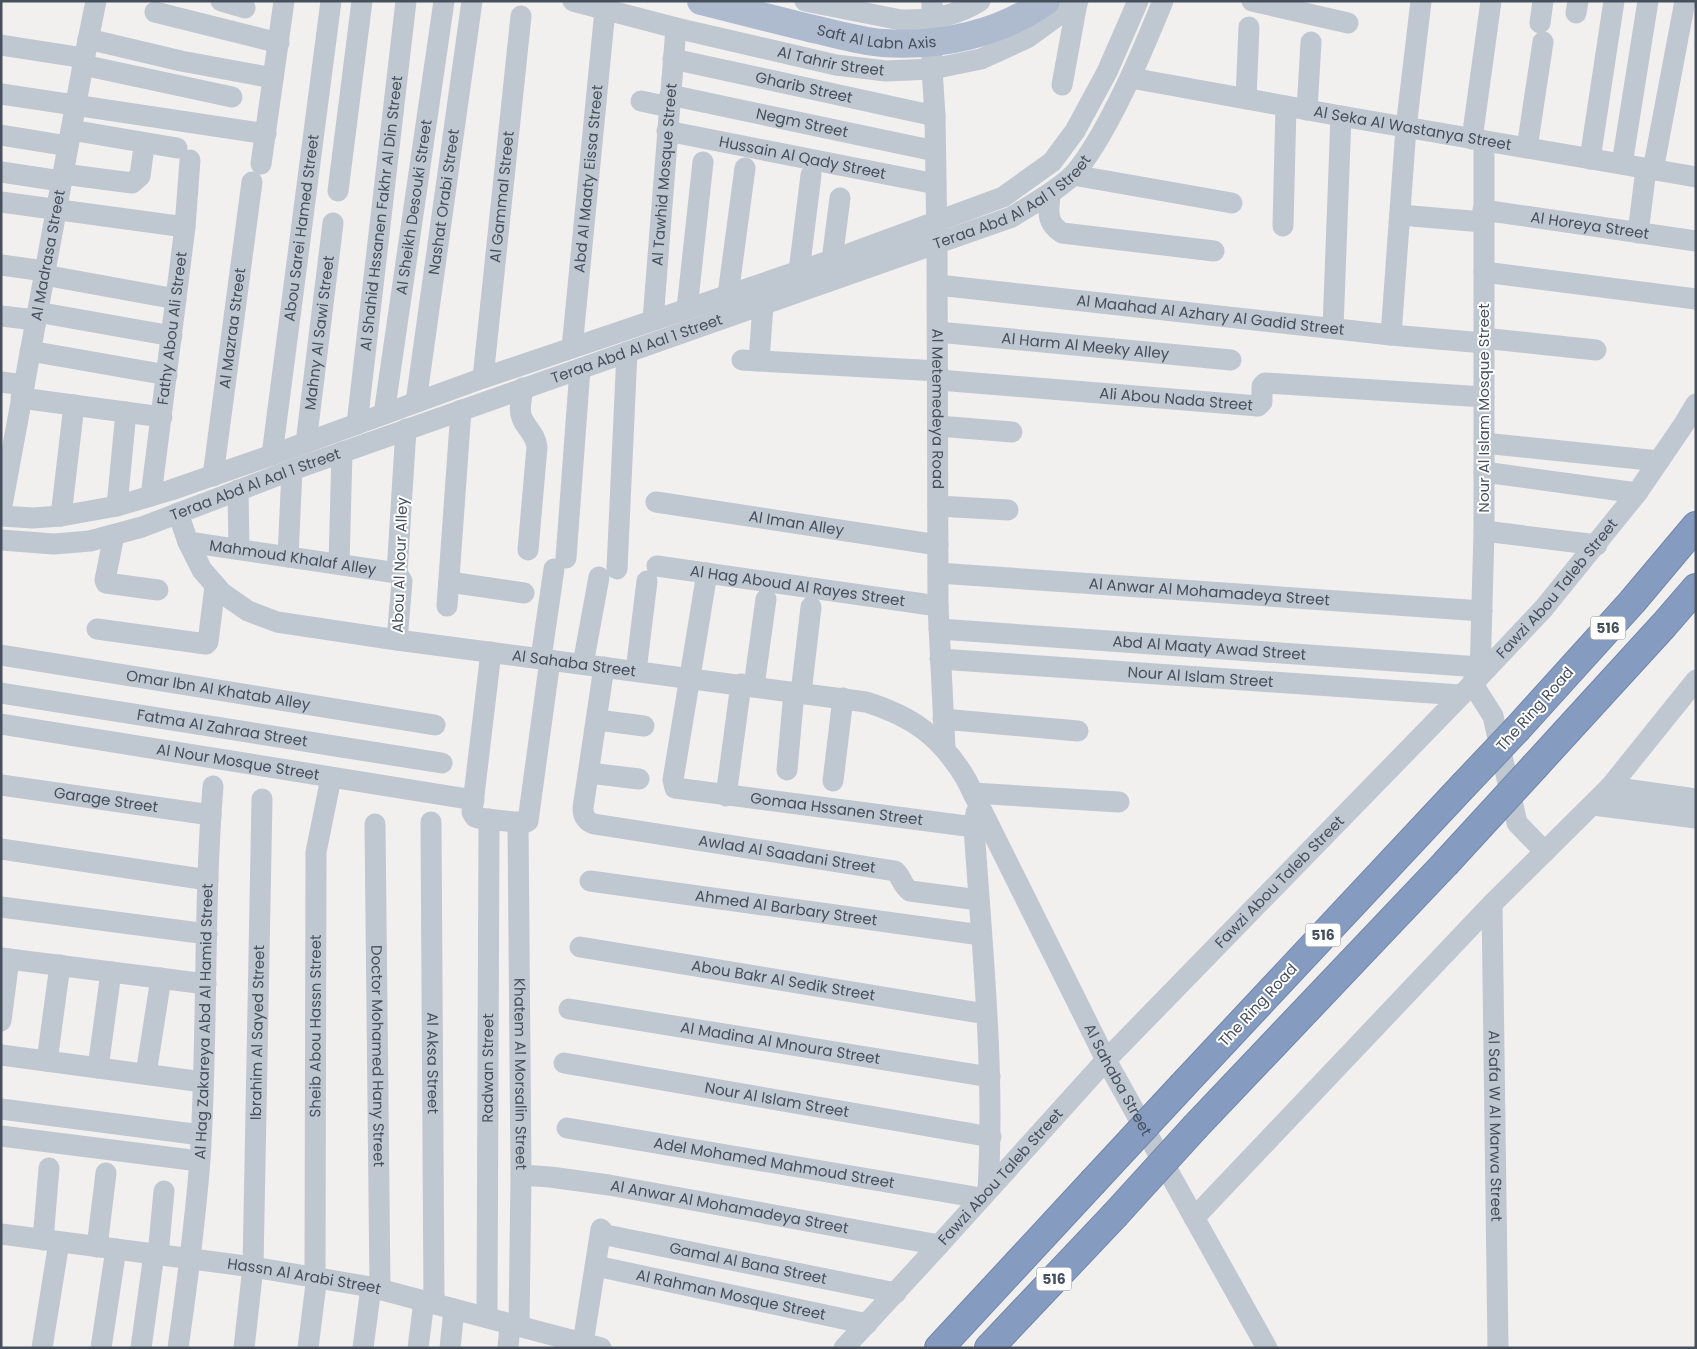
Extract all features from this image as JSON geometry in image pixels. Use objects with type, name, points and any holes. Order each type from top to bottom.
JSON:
[{"type":"highway","points":[[1689,535],[1696,507]]},
{"type":"highway","name":"The Ring Road","points":[[948,1338],[1183,1084],[1518,728],[1632,602],[1689,535]]},
{"type":"highway","name":"516","points":[[992,1345],[1196,1126],[1445,864],[1696,588]]},
{"type":"main road","name":"Saft Al Labn Axis","points":[[701,1],[844,36],[882,43],[921,44],[960,39],[997,27],[1032,11],[1046,1]]},
{"type":"main road","name":"Saft Al Labn Axis","points":[[740,1],[843,26],[881,33],[919,34],[957,30],[993,19],[1030,1]]},
{"type":"street","name":"Al Madrasa Street","points":[[1,511],[96,1]]},
{"type":"street","points":[[221,1],[244,8]]},
{"type":"street","name":"Al Mazraa Street","points":[[213,476],[257,173],[266,134],[284,1]]},
{"type":"street","name":"Abou Sarei Hamed Street","points":[[272,455],[331,1]]},
{"type":"street","points":[[338,191],[362,1]]},
{"type":"street","name":"Al Shahid Hssanen Fakhr Al Din Street","points":[[357,424],[406,1]]},
{"type":"street","name":"Al Sheikh Desouki Street","points":[[384,414],[444,1]]},
{"type":"street","name":"Nashat Orabi Street","points":[[416,402],[472,1]]},
{"type":"street","name":"Al Tahrir Street","points":[[572,1],[676,28],[836,65],[886,71],[932,69],[981,59],[1027,38],[1077,2]]},
{"type":"street","points":[[805,1],[857,7],[901,20],[932,10],[961,11],[980,1]]},
{"type":"street","name":"Teraa Abd Al Aal 1 Street","points":[[1,540],[54,544],[90,541],[142,527],[178,512],[406,429],[762,305],[937,233],[1003,197],[1052,162],[1075,131],[1107,72],[1138,1]]},
{"type":"street","name":"Teraa Abd Al Aal 1 Street","points":[[1,516],[33,518],[61,516],[118,506],[213,476],[483,378],[832,260],[937,233],[1012,217],[1050,193],[1073,174],[1092,150],[1131,78],[1163,1]]},
{"type":"street","points":[[1252,1],[1348,23]]},
{"type":"street","points":[[1391,335],[1406,128],[1421,1]]},
{"type":"street","name":"Nour Al Islam Mosque Street","points":[[1473,680],[1482,611],[1484,531],[1484,272],[1483,216],[1478,140],[1491,1]]},
{"type":"street","points":[[1527,148],[1542,32],[1543,1]]},
{"type":"street","points":[[1590,159],[1614,1]]},
{"type":"street","points":[[1622,164],[1648,1]]},
{"type":"street","points":[[1638,233],[1649,169],[1685,1]]},
{"type":"street","points":[[1062,85],[1077,2]]},
{"type":"street","name":"Abd Al Maaty Eissa Street","points":[[572,348],[605,10]]},
{"type":"street","name":"Al Metemedeya Road","points":[[932,10],[938,285],[938,606],[945,748]]},
{"type":"street","points":[[155,12],[279,43]]},
{"type":"street","name":"Al Gammal Street","points":[[483,378],[521,16]]},
{"type":"street","points":[[1246,99],[1249,27]]},
{"type":"street","name":"Al Tawhid Mosque Street","points":[[653,320],[676,28]]},
{"type":"street","points":[[1307,110],[1310,42]]},
{"type":"street","points":[[1,44],[85,54],[181,61],[273,78]]},
{"type":"street","points":[[85,54],[232,97]]},
{"type":"street","name":"Gharib Street","points":[[673,60],[934,116]]},
{"type":"street","name":"Al Seka Al Wastanya Street","points":[[1131,78],[1406,128],[1696,177]]},
{"type":"street","points":[[1,94],[266,134]]},
{"type":"street","name":"Negm Street","points":[[641,101],[670,101],[935,150]]},
{"type":"street","points":[[1283,226],[1286,106]]},
{"type":"street","points":[[1333,328],[1341,116]]},
{"type":"street","name":"Hussain Al Qady Street","points":[[667,131],[936,184]]},
{"type":"street","points":[[1,135],[69,138]]},
{"type":"street","name":"Fathy Abou Ali Street","points":[[69,138],[183,154],[185,227],[151,496]]},
{"type":"street","points":[[1,172],[132,184],[140,176],[143,154]]},
{"type":"street","points":[[687,308],[703,162]]},
{"type":"street","points":[[728,295],[745,168]]},
{"type":"street","points":[[1073,174],[1232,203]]},
{"type":"street","points":[[799,271],[810,175]]},
{"type":"street","points":[[1050,193],[1049,216],[1053,227],[1062,233],[1214,251]]},
{"type":"street","points":[[832,260],[840,198]]},
{"type":"street","points":[[1,202],[185,227]]},
{"type":"street","points":[[1400,215],[1483,216]]},
{"type":"street","name":"Al Horeya Street","points":[[1483,216],[1696,241]]},
{"type":"street","name":"Mahny Al Sawi Street","points":[[306,443],[334,223]]},
{"type":"street","points":[[1,264],[176,299]]},
{"type":"street","points":[[1484,272],[1696,299]]},
{"type":"street","name":"Al Maahad Al Azhary Al Gadid Street","points":[[938,285],[1391,335],[1483,340],[1596,350]]},
{"type":"street","points":[[762,305],[751,360],[938,376]]},
{"type":"street","points":[[1,316],[36,316],[172,336]]},
{"type":"street","name":"Al Harm Al Meeky Alley","points":[[938,332],[1231,360]]},
{"type":"street","points":[[30,351],[167,375]]},
{"type":"street","points":[[583,664],[608,573],[627,352]]},
{"type":"street","name":"Khatem Al Morsalin Street","points":[[508,1348],[515,1325],[520,1175],[521,823],[528,821],[529,818],[545,659],[560,563],[580,369]]},
{"type":"street","name":"Ali Abou Nada Street","points":[[938,376],[1258,406],[1262,402],[1262,386],[1265,383],[1484,397]]},
{"type":"street","points":[[1,382],[23,391],[74,405],[162,417]]},
{"type":"street","points":[[523,388],[520,406],[521,416],[536,439],[537,447],[528,550]]},
{"type":"street","name":"Fawzi Abou Taleb Street","points":[[844,1348],[1106,1060],[1544,608],[1597,545],[1637,493],[1696,404]]},
{"type":"street","points":[[61,516],[74,405]]},
{"type":"street","points":[[447,606],[461,410]]},
{"type":"street","points":[[118,506],[126,412]]},
{"type":"street","points":[[938,426],[1012,432]]},
{"type":"street","name":"Abou Al Nour Alley","points":[[397,640],[402,581],[397,573],[406,429]]},
{"type":"street","points":[[1484,443],[1659,462]]},
{"type":"street","points":[[338,564],[342,452]]},
{"type":"street","points":[[288,557],[292,470]]},
{"type":"street","points":[[1484,472],[1637,493]]},
{"type":"street","points":[[189,484],[198,505]]},
{"type":"street","points":[[238,490],[239,549]]},
{"type":"street","name":"Al Iman Alley","points":[[656,502],[938,545]]},
{"type":"street","points":[[938,506],[1008,510]]},
{"type":"street","name":"Al Sahaba Street","points":[[178,512],[188,542],[202,570],[222,594],[248,611],[277,622],[397,640],[843,698],[866,702],[888,709],[909,719],[928,732],[945,748],[958,765],[1106,1060],[1267,1348]]},
{"type":"street","points":[[1484,531],[1597,545]]},
{"type":"street","points":[[114,535],[106,583],[158,590]]},
{"type":"street","name":"Mahmoud Khalaf Alley","points":[[188,542],[397,573]]},
{"type":"street","points":[[689,678],[706,573]]},
{"type":"street","name":"Al Hag Aboud Al Rayes Street","points":[[636,671],[652,574],[706,573],[938,606]]},
{"type":"street","name":"Al Anwar Al Mohamadeya Street","points":[[938,573],[1482,611]]},
{"type":"street","points":[[449,582],[524,593]]},
{"type":"street","points":[[97,629],[208,643],[216,586]]},
{"type":"street","points":[[726,796],[747,685],[766,599]]},
{"type":"street","points":[[787,770],[797,692],[811,608]]},
{"type":"street","name":"Abd Al Maaty Awad Street","points":[[939,629],[1473,680]]},
{"type":"street","name":"Radwan Street","points":[[487,1318],[478,811],[491,652]]},
{"type":"street","name":"Omar Ibn Al Khatab Alley","points":[[1,655],[435,724]]},
{"type":"street","name":"Nour Al Islam Street","points":[[940,659],[1473,680]]},
{"type":"street","points":[[604,667],[589,773],[639,779]]},
{"type":"street","name":"Gomaa Hssanen Street","points":[[689,678],[673,783],[677,790],[974,827]]},
{"type":"street","points":[[1473,680],[1493,716],[1517,824],[1545,852]]},
{"type":"street","points":[[1194,1218],[1492,904],[1610,788],[1696,680]]},
{"type":"street","name":"Fatma Al Zahraa Street","points":[[1,693],[442,763]]},
{"type":"street","points":[[834,781],[843,698]]},
{"type":"street","points":[[943,719],[1078,731]]},
{"type":"street","points":[[596,720],[644,726]]},
{"type":"street","name":"Al Nour Mosque Street","points":[[1,724],[330,778],[478,811],[521,823]]},
{"type":"street","name":"Awlad Al Saadani Street","points":[[589,773],[583,808],[585,818],[594,824],[895,871],[899,874],[905,887],[910,891],[979,900]]},
{"type":"street","name":"Sheib Abou Hassn Street","points":[[308,1348],[316,1276],[316,852],[330,778]]},
{"type":"street","name":"Garage Street","points":[[1,785],[211,815]]},
{"type":"street","name":"Al Hag Zakareya Abd Al Hamid Street","points":[[178,1348],[200,1161],[208,880],[214,786]]},
{"type":"street","points":[[1610,788],[1696,799]]},
{"type":"street","name":"Ibrahim Al Sayed Street","points":[[244,1348],[253,1266],[262,799]]},
{"type":"street","points":[[985,1194],[991,1137],[990,1078],[974,827],[976,799],[1119,802]]},
{"type":"street","points":[[1593,804],[1696,818]]},
{"type":"street","name":"Al Aksa Street","points":[[418,1348],[429,1302],[432,822]]},
{"type":"street","name":"Doctor Mohamed Hany Street","points":[[363,1348],[375,1288],[375,824]]},
{"type":"street","points":[[1,849],[208,880]]},
{"type":"street","name":"Ahmed Al Barbary Street","points":[[590,881],[981,935]]},
{"type":"street","name":"Al Safa W Al Marwa Street","points":[[1492,904],[1498,1348]]},
{"type":"street","points":[[1,907],[207,934]]},
{"type":"street","name":"Abou Bakr Al Sedik Street","points":[[580,947],[986,1014]]},
{"type":"street","points":[[1,1021],[5,958],[206,984]]},
{"type":"street","points":[[48,1061],[60,965]]},
{"type":"street","points":[[98,1068],[111,972]]},
{"type":"street","points":[[146,1074],[162,978]]},
{"type":"street","name":"Al Madina Al Mnoura Street","points":[[569,1009],[990,1078]]},
{"type":"street","points":[[1,1055],[203,1082]]},
{"type":"street","name":"Nour Al Islam Street","points":[[564,1063],[991,1137]]},
{"type":"street","points":[[1,1109],[201,1135]]},
{"type":"street","name":"Adel Mohamed Mahmoud Street","points":[[567,1128],[985,1194]]},
{"type":"street","points":[[1,1136],[200,1161]]},
{"type":"street","points":[[42,1348],[51,1241],[49,1168]]},
{"type":"street","points":[[101,1348],[107,1248],[106,1173]]},
{"type":"street","name":"Al Anwar Al Mohamadeya Street","points":[[520,1175],[609,1185],[939,1245]]},
{"type":"street","points":[[141,1348],[164,1191]]},
{"type":"street","name":"Gamal Al Bana Street","points":[[596,1266],[601,1232],[896,1292]]},
{"type":"street","name":"Hassn Al Arabi Street","points":[[1,1234],[253,1266],[316,1276],[375,1288],[515,1325],[560,1342],[592,1345]]},
{"type":"street","points":[[592,1345],[596,1266]]},
{"type":"street","name":"Al Rahman Mosque Street","points":[[596,1266],[866,1324]]},
{"type":"street","points":[[450,1348],[454,1309]]}]
